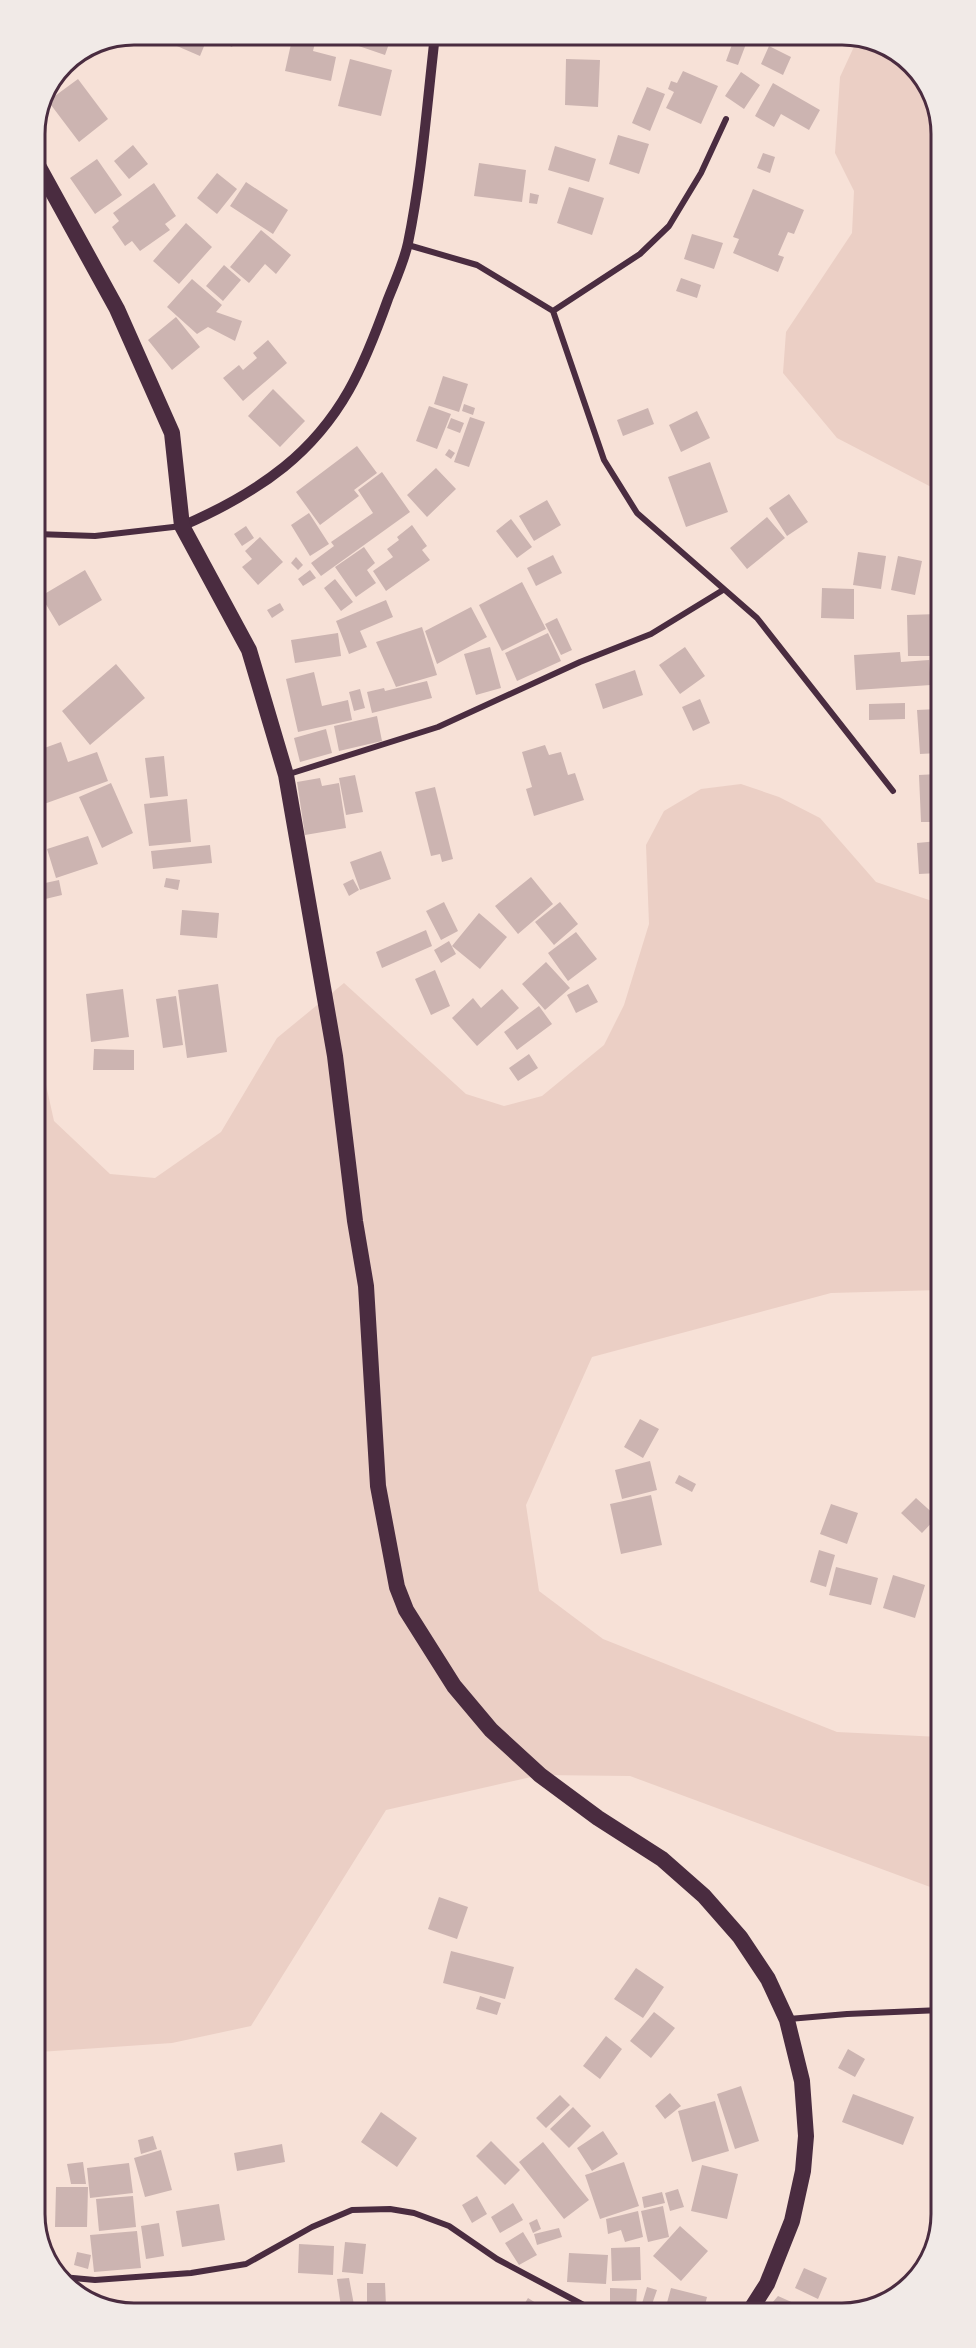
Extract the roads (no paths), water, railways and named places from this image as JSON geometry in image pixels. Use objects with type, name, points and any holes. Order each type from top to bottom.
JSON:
[{"type":"highway","points":[[45,178],[117,309],[172,433],[182,526],[249,650],[286,775],[335,1056],[366,1286],[378,1486],[397,1587],[406,1610],[454,1686],[491,1730],[540,1774],[598,1818],[662,1859],[704,1896],[745,1945],[768,1979],[787,2020],[802,2081],[806,2136],[803,2171],[792,2221],[767,2284],[755,2303]]},
{"type":"street","points":[[45,534],[95,536],[182,526],[250,493],[286,466],[321,432],[344,402],[368,356],[408,245],[423,146],[434,45]]},
{"type":"street","points":[[553,311],[640,254],[669,226],[700,173],[726,119]]},
{"type":"street","points":[[408,245],[477,266],[553,311],[604,460],[637,513],[757,618],[893,791]]},
{"type":"street","points":[[286,775],[438,728],[580,662],[651,634],[723,590]]},
{"type":"street","points":[[787,2020],[847,2014],[931,2010]]},
{"type":"street","points":[[72,2278],[95,2280],[191,2273],[246,2264],[312,2227],[352,2210],[390,2209],[414,2213],[450,2226],[497,2259],[580,2303]]}]
